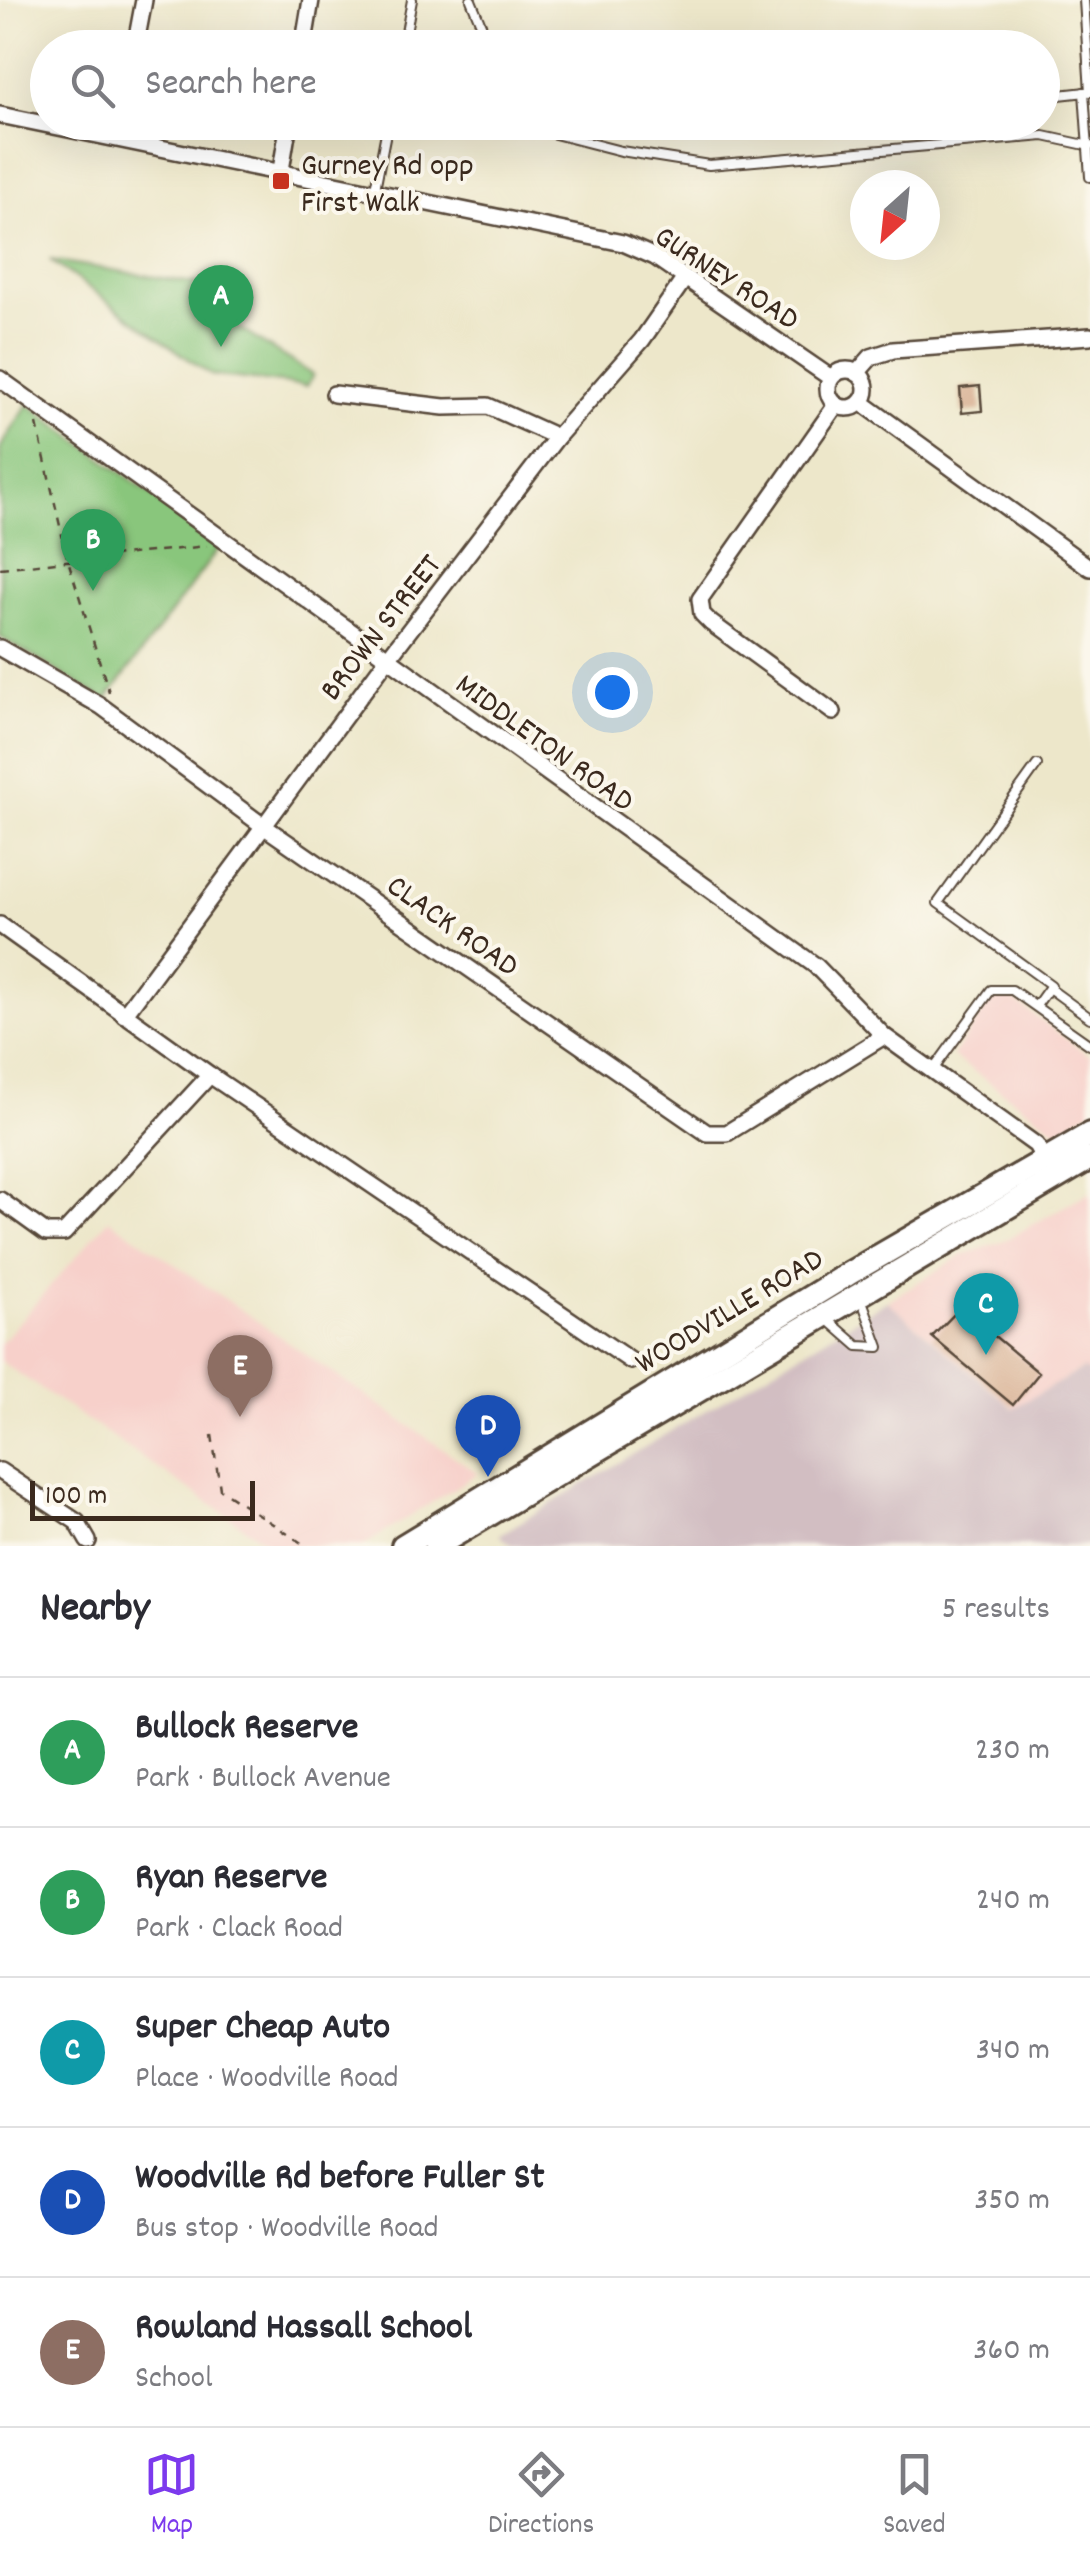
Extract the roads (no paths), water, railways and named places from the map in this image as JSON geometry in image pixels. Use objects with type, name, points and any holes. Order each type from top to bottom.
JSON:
[{"type":"main road","name":"WOODVILLE ROAD","points":[[402,1546],[848,1274],[1090,1134]]},
{"type":"main road","name":"WOODVILLE ROAD","points":[[436,1546],[1090,1158]]},
{"type":"street","points":[[138,30],[144,0]]},
{"type":"street","points":[[305,30],[311,0]]},
{"type":"street","name":"GURNEY ROAD","points":[[0,115],[30,119]]},
{"type":"street","name":"GURNEY ROAD","points":[[160,140],[281,170],[623,243],[686,278],[831,378]]},
{"type":"street","points":[[281,170],[286,140]]},
{"type":"street","name":"BROWN STREET","points":[[124,1014],[386,660],[558,437],[642,340],[686,278]]},
{"type":"street","points":[[857,374],[871,357],[893,350],[1090,336]]},
{"type":"street","points":[[846,370],[857,374],[865,384],[861,402],[852,407],[836,405],[828,390],[831,378],[846,370]]},
{"type":"street","name":"MIDDLETON ROAD","points":[[0,379],[816,966],[884,1036],[1036,1145],[1045,1161]]},
{"type":"street","points":[[334,394],[444,407],[488,406],[558,437]]},
{"type":"street","points":[[861,402],[1090,568]]},
{"type":"street","points":[[834,712],[693,609],[836,405]]},
{"type":"street","name":"CLACK ROAD","points":[[0,648],[116,717],[262,825],[707,1132],[726,1133],[884,1036]]},
{"type":"street","points":[[0,925],[210,1075],[630,1362]]},
{"type":"street","points":[[0,1200],[46,1233],[64,1233],[210,1075]]},
{"type":"street","points":[[0,1471],[77,1522],[88,1541]]},
{"type":"lane","points":[[406,30],[412,0]]},
{"type":"lane","points":[[471,0],[483,30]]},
{"type":"lane","points":[[1084,0],[1090,176]]},
{"type":"lane","points":[[1060,94],[1088,92]]},
{"type":"lane","points":[[375,189],[385,140]]},
{"type":"lane","points":[[578,140],[710,165],[998,140]]},
{"type":"lane","points":[[1060,140],[1089,146]]},
{"type":"lane","points":[[1036,1006],[1052,985],[938,903],[1037,766]]},
{"type":"lane","points":[[1049,988],[1090,1018]]},
{"type":"lane","points":[[933,1071],[991,990],[1012,990],[1088,1040]]},
{"type":"lane","points":[[823,1316],[858,1346],[879,1347],[860,1293]]},
{"type":"place","name":"Gurney Rd opp First Walk","points":[[281,181]]},
{"type":"place","name":"Bullock Reserve","points":[[221,347]]},
{"type":"place","name":"Ryan Reserve","points":[[93,591]]},
{"type":"place","name":"Super Cheap Auto","points":[[986,1355]]},
{"type":"place","name":"Rowland Hassall School","points":[[240,1417]]},
{"type":"place","name":"Woodville Rd before Fuller St","points":[[488,1477]]}]
